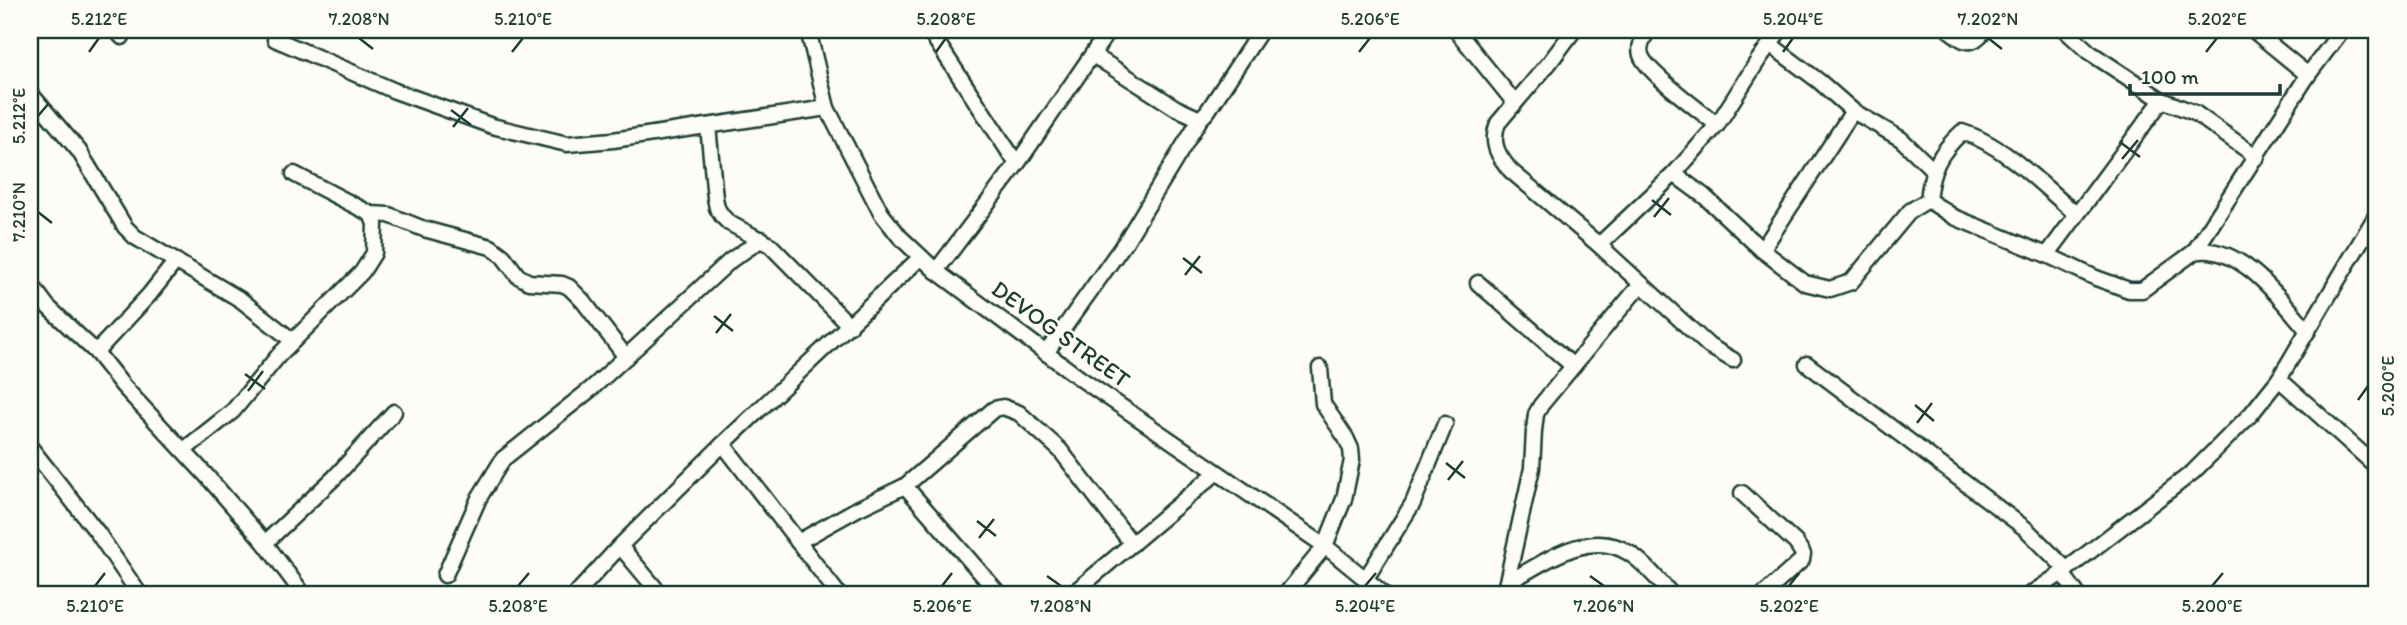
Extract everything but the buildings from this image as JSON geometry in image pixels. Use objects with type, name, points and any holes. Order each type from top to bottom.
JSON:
[{"type":"street","name":"DEVOG STREET","points":[[808,30],[827,108],[881,213],[900,237],[936,271],[1081,379],[1325,546],[1384,595]]},
{"type":"street","points":[[936,271],[1017,164],[1109,30]]},
{"type":"street","points":[[1046,353],[1126,241],[1200,119],[1208,112],[1261,30]]},
{"type":"street","points":[[1455,30],[1515,103]]},
{"type":"street","points":[[1574,30],[1498,123],[1493,136],[1502,161],[1511,172],[1599,245],[1709,346],[1733,360]]},
{"type":"street","points":[[1648,30],[1641,43],[1640,53],[1644,61],[1660,78],[1717,125]]},
{"type":"street","points":[[1599,245],[1675,174],[1717,125],[1780,30]]},
{"type":"street","points":[[1949,30],[1962,40],[1970,42],[1977,40],[1985,30]]},
{"type":"street","points":[[2065,30],[2090,52],[2162,100],[2195,113],[2258,157]]},
{"type":"street","points":[[2253,30],[2308,75]]},
{"type":"street","points":[[1928,200],[1954,217],[2096,278],[2129,290],[2142,290],[2194,252],[2258,157],[2308,75],[2342,30]]},
{"type":"street","points":[[933,31],[1017,164]]},
{"type":"street","points":[[275,39],[395,91],[492,126],[567,144],[708,127],[827,108]]},
{"type":"street","points":[[1771,45],[1853,111],[1901,139],[1933,170]]},
{"type":"street","points":[[1093,55],[1176,108],[1200,119]]},
{"type":"street","points":[[30,93],[79,151],[125,227],[135,237],[240,300],[293,341]]},
{"type":"street","points":[[2047,255],[2162,100]]},
{"type":"street","points":[[1762,250],[1853,111]]},
{"type":"street","points":[[708,127],[717,208],[729,223],[761,239],[850,326]]},
{"type":"street","points":[[1675,174],[1704,196],[1762,250],[1805,283],[1830,289],[1851,282],[1910,211],[1928,200],[1933,170],[1953,140],[1962,132],[1980,137],[2076,214]]},
{"type":"street","points":[[294,174],[371,214],[389,215],[424,229],[491,247],[503,256],[522,279],[529,282],[569,287],[626,356]]},
{"type":"street","points":[[184,450],[233,411],[293,341],[369,262],[374,253],[376,234],[371,214]]},
{"type":"street","points":[[2029,595],[2193,472],[2250,414],[2279,379],[2377,214]]},
{"type":"street","points":[[445,575],[479,498],[503,459],[591,389],[731,260],[761,239]]},
{"type":"street","points":[[2194,252],[2208,250],[2239,261],[2263,279],[2308,331]]},
{"type":"street","points":[[575,595],[620,546],[723,444],[921,257]]},
{"type":"street","points":[[96,352],[149,295],[176,261]]},
{"type":"street","points":[[30,283],[47,306],[96,352],[131,396],[184,450],[265,543],[301,595]]},
{"type":"street","points":[[1478,283],[1573,366]]},
{"type":"street","points":[[1506,589],[1532,468],[1536,414],[1641,284]]},
{"type":"street","points":[[1807,364],[2026,529],[2064,571],[2078,595]]},
{"type":"street","points":[[1286,595],[1325,546],[1344,499],[1352,460],[1346,438],[1323,404],[1320,368]]},
{"type":"street","points":[[2279,379],[2377,467]]},
{"type":"street","points":[[798,542],[905,486],[994,409],[1003,407],[1019,413],[1060,450],[1132,544]]},
{"type":"street","points":[[265,543],[335,477],[394,412]]},
{"type":"street","points":[[1365,580],[1413,503],[1445,424]]},
{"type":"street","points":[[723,444],[839,595]]},
{"type":"street","points":[[30,447],[97,532],[140,595]]},
{"type":"street","points":[[1071,595],[1216,473]]},
{"type":"street","points":[[905,486],[1000,595]]},
{"type":"street","points":[[1742,493],[1796,543],[1803,554],[1802,559],[1763,595]]},
{"type":"street","points":[[1506,589],[1570,548],[1595,544],[1612,546],[1628,553],[1672,595]]},
{"type":"street","points":[[620,546],[661,595]]}]
